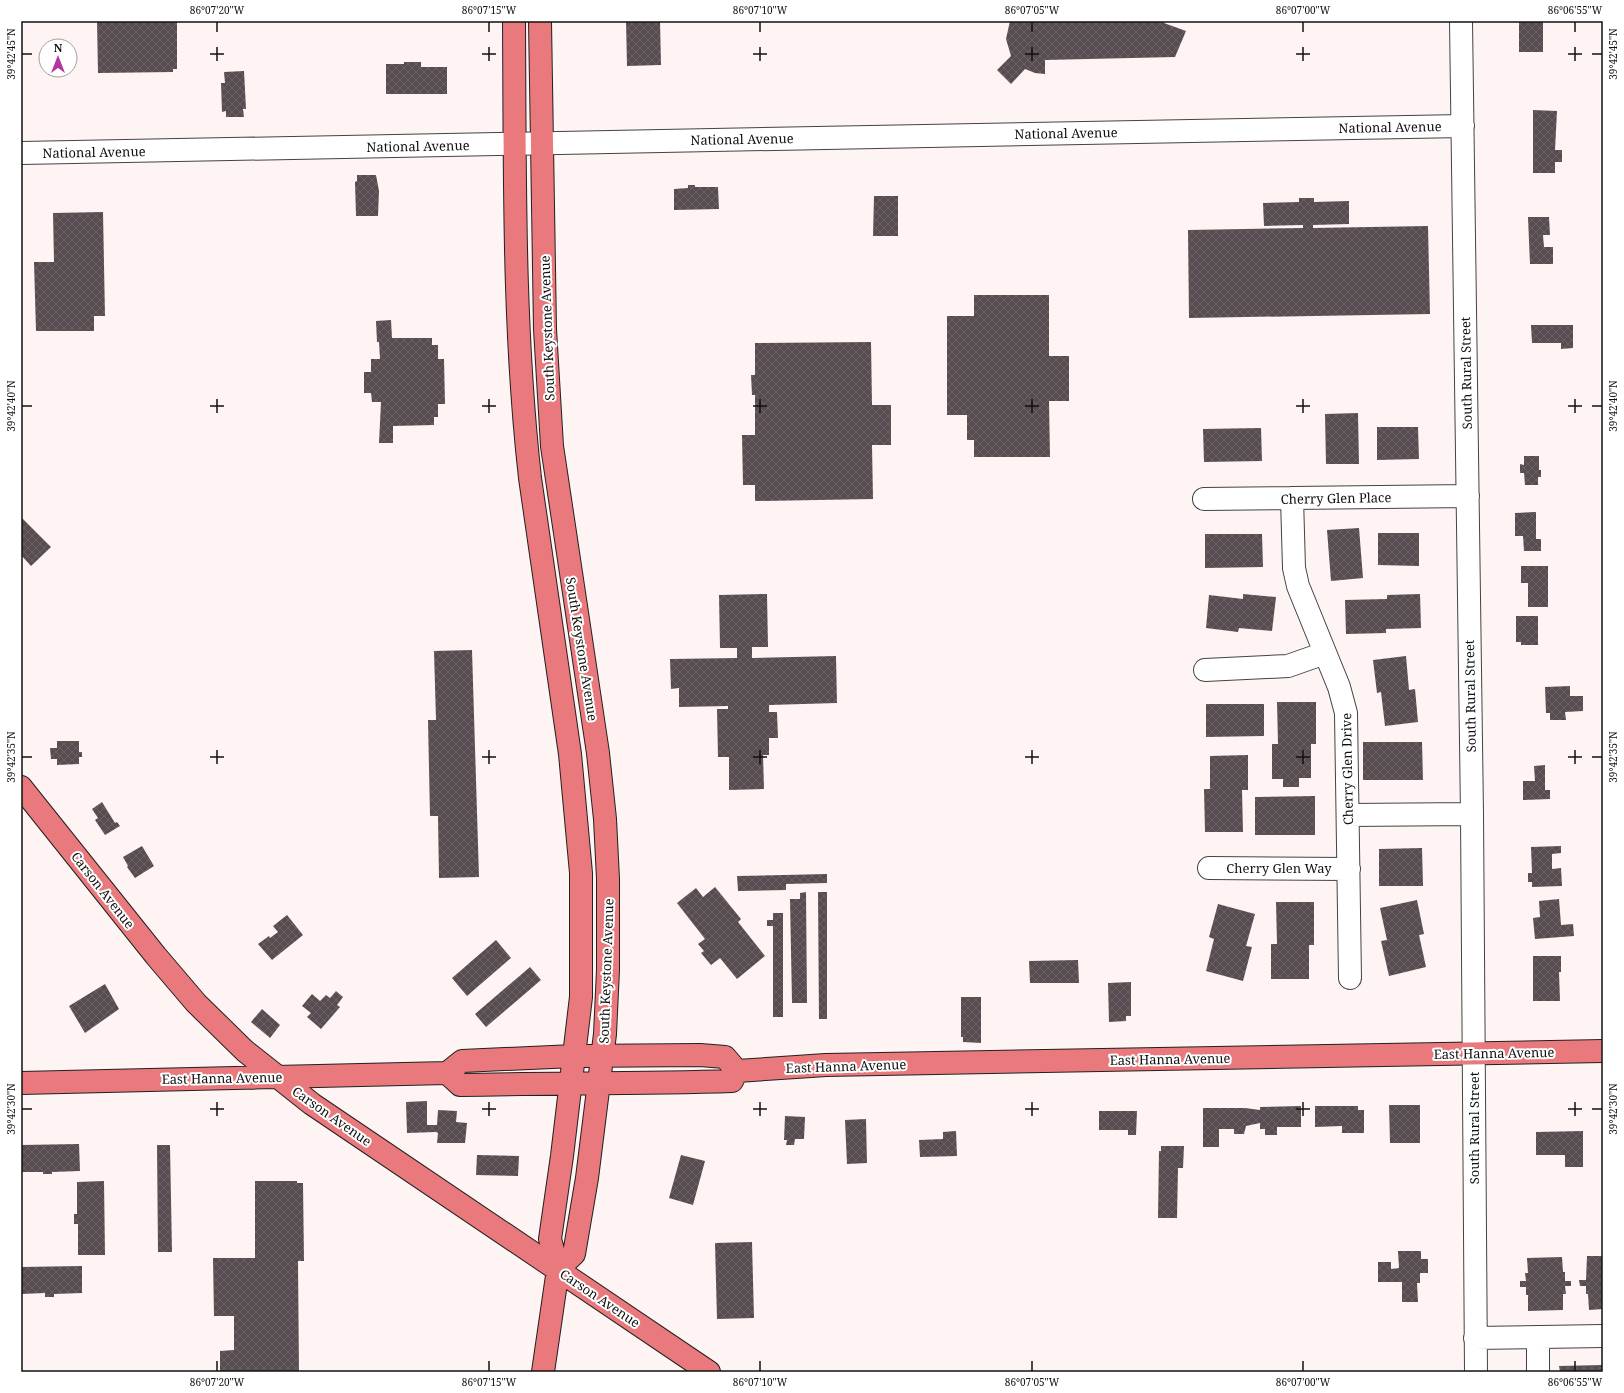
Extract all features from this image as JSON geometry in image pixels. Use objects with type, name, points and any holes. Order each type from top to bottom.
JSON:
[{"type":"main road","name":"South Keystone Avenue","points":[[514,21],[518,302],[522,400],[530,478],[571,761],[581,873],[581,997],[550,1239],[558,1269],[542,1372]]},
{"type":"main road","name":"South Keystone Avenue","points":[[540,21],[545,329],[552,446],[598,753],[605,819],[608,970],[603,1057],[587,1178],[574,1254],[558,1269]]},
{"type":"main road","points":[[549,612],[576,607]]},
{"type":"main road","name":"Carson Avenue","points":[[21,787],[156,956],[193,999],[245,1051],[312,1104],[709,1372]]},
{"type":"main road","name":"East Hanna Avenue","points":[[737,1071],[826,1065],[1603,1051]]},
{"type":"main road","points":[[700,1055],[725,1057],[737,1071],[732,1081],[460,1085],[447,1072],[462,1061],[574,1056],[603,1057],[700,1055]]},
{"type":"main road","name":"East Hanna Avenue","points":[[21,1083],[447,1072]]},
{"type":"street","name":"South Rural Street","points":[[1461,21],[1472,814],[1476,1372]]},
{"type":"street","name":"National Avenue","points":[[21,153],[515,145],[1463,126]]},
{"type":"street","name":"Cherry Glen Place","points":[[1204,499],[1468,496]]},
{"type":"street","name":"Cherry Glen Drive","points":[[1292,498],[1296,576],[1301,594],[1343,698],[1346,713],[1350,978]]},
{"type":"street","points":[[1205,670],[1288,666],[1325,653]]},
{"type":"street","points":[[1348,815],[1472,814]]},
{"type":"street","name":"Cherry Glen Way","points":[[1209,868],[1349,868]]},
{"type":"street","points":[[1475,1338],[1603,1336]]},
{"type":"street","points":[[1538,1337],[1538,1372]]},
{"type":"building","points":[[97,21],[177,21],[177,69],[173,69],[173,72],[98,73]]},
{"type":"building","points":[[626,21],[660,21],[661,65],[627,66]]},
{"type":"building","points":[[1010,21],[1164,21],[1164,23],[1186,31],[1175,57],[1045,60],[1045,74],[1035,73],[1025,69],[1011,84],[997,70],[1011,56],[1006,39]]},
{"type":"building","points":[[1519,22],[1543,22],[1543,52],[1519,52]]},
{"type":"building","points":[[404,62],[421,62],[421,67],[447,67],[447,94],[386,94],[386,64],[404,64]]},
{"type":"building","points":[[244,71],[246,109],[243,109],[244,117],[226,117],[226,111],[222,112],[221,83],[225,83],[224,72]]},
{"type":"building","points":[[1533,110],[1557,111],[1555,150],[1562,150],[1562,162],[1555,162],[1555,173],[1533,173]]},
{"type":"building","points":[[357,175],[376,175],[379,191],[378,216],[356,216],[355,182],[357,181]]},
{"type":"building","points":[[688,185],[695,185],[695,187],[718,187],[719,209],[674,210],[674,189],[688,188]]},
{"type":"building","points":[[874,196],[898,196],[898,236],[873,236]]},
{"type":"building","points":[[1299,198],[1314,198],[1314,202],[1349,201],[1349,224],[1313,225],[1313,228],[1428,226],[1430,314],[1189,318],[1188,230],[1303,228],[1303,225],[1264,226],[1263,203],[1299,202]]},
{"type":"building","points":[[103,212],[105,316],[94,316],[94,331],[36,331],[34,262],[54,262],[53,213]]},
{"type":"building","points":[[1528,217],[1549,217],[1550,235],[1543,235],[1544,247],[1553,247],[1553,264],[1530,264]]},
{"type":"building","points":[[974,295],[1049,295],[1049,356],[1069,356],[1069,401],[1049,401],[1050,457],[974,457],[974,440],[967,440],[967,415],[947,415],[947,316],[974,316]]},
{"type":"building","points":[[391,320],[392,338],[432,338],[432,345],[438,345],[438,359],[444,359],[445,404],[438,404],[438,417],[434,417],[434,425],[393,426],[393,443],[379,443],[381,402],[372,402],[371,393],[364,393],[364,372],[371,372],[371,359],[380,359],[379,342],[377,342],[376,321]]},
{"type":"building","points":[[1531,325],[1573,325],[1573,348],[1561,349],[1561,343],[1532,343]]},
{"type":"building","points":[[871,342],[872,405],[891,405],[891,445],[872,445],[873,499],[755,501],[755,485],[743,485],[742,435],[755,435],[755,395],[752,395],[751,375],[755,375],[755,343]]},
{"type":"building","points":[[1358,413],[1359,464],[1326,464],[1325,414]]},
{"type":"building","points":[[1377,427],[1418,427],[1419,459],[1377,460]]},
{"type":"building","points":[[1261,428],[1262,461],[1204,462],[1203,429]]},
{"type":"building","points":[[1524,456],[1539,456],[1539,470],[1541,470],[1541,477],[1538,477],[1538,485],[1525,485],[1524,473],[1520,473],[1520,464],[1524,465]]},
{"type":"building","points":[[1536,512],[1536,539],[1541,539],[1541,551],[1524,551],[1523,536],[1515,536],[1515,513]]},
{"type":"building","points":[[22,518],[51,547],[31,566],[21,555]]},
{"type":"building","points":[[1359,528],[1363,578],[1331,581],[1327,530]]},
{"type":"building","points":[[1378,533],[1419,533],[1419,566],[1378,565]]},
{"type":"building","points":[[1205,534],[1262,534],[1263,567],[1205,568]]},
{"type":"building","points":[[1521,566],[1548,566],[1548,607],[1528,607],[1528,583],[1521,583]]},
{"type":"building","points":[[767,594],[768,647],[752,647],[752,658],[836,656],[837,703],[769,705],[769,712],[777,712],[778,738],[769,738],[769,755],[763,755],[764,789],[729,790],[729,757],[718,757],[717,709],[728,709],[728,706],[679,707],[679,688],[671,689],[670,659],[737,658],[737,648],[720,648],[719,595]]},
{"type":"building","points":[[1243,594],[1276,597],[1272,631],[1239,628],[1238,632],[1206,628],[1209,595],[1243,599]]},
{"type":"building","points":[[1420,594],[1421,628],[1386,629],[1386,633],[1346,634],[1345,600],[1387,599],[1387,595]]},
{"type":"building","points":[[1516,616],[1538,616],[1538,645],[1521,645],[1521,642],[1516,642]]},
{"type":"building","points":[[472,650],[479,877],[439,878],[438,816],[430,816],[428,720],[436,720],[434,651]]},
{"type":"building","points":[[1406,656],[1409,690],[1415,689],[1418,722],[1385,726],[1381,692],[1377,693],[1373,660]]},
{"type":"building","points":[[1570,686],[1570,696],[1583,696],[1583,711],[1565,712],[1566,720],[1550,720],[1550,713],[1546,713],[1545,687]]},
{"type":"building","points":[[1277,702],[1316,702],[1316,744],[1311,744],[1311,778],[1299,778],[1299,787],[1283,787],[1283,779],[1272,779],[1272,744],[1278,744]]},
{"type":"building","points":[[1206,704],[1264,704],[1264,736],[1206,737]]},
{"type":"building","points":[[57,741],[79,741],[79,752],[82,752],[82,757],[79,757],[79,764],[57,765],[57,759],[51,759],[50,748],[57,748]]},
{"type":"building","points":[[1363,742],[1422,742],[1423,780],[1363,780]]},
{"type":"building","points":[[1248,755],[1248,790],[1242,790],[1243,832],[1205,832],[1204,789],[1210,789],[1210,756]]},
{"type":"building","points":[[1545,765],[1545,790],[1550,790],[1550,799],[1523,800],[1523,781],[1535,781],[1534,766]]},
{"type":"building","points":[[1315,796],[1315,835],[1255,835],[1255,797]]},
{"type":"building","points":[[102,802],[115,823],[117,822],[120,826],[105,835],[95,820],[98,818],[92,809]]},
{"type":"building","points":[[142,846],[154,866],[135,878],[127,867],[128,866],[123,857]]},
{"type":"building","points":[[1561,846],[1561,853],[1552,854],[1552,869],[1561,868],[1562,886],[1532,887],[1532,882],[1528,882],[1528,873],[1532,873],[1531,847]]},
{"type":"building","points":[[1422,848],[1423,886],[1379,886],[1379,849]]},
{"type":"building","points":[[827,874],[827,883],[786,884],[786,890],[738,891],[737,876]]},
{"type":"building","points":[[715,887],[741,919],[738,922],[765,956],[737,979],[720,958],[711,965],[701,953],[704,951],[698,944],[705,939],[677,903],[696,888],[703,897]]},
{"type":"building","points":[[806,892],[807,1003],[792,1003],[790,899],[800,899],[800,893]]},
{"type":"building","points":[[818,892],[827,892],[827,1019],[819,1019]]},
{"type":"building","points":[[1559,899],[1561,925],[1573,924],[1574,936],[1535,939],[1533,918],[1540,917],[1539,901]]},
{"type":"building","points":[[1417,900],[1424,934],[1419,935],[1426,967],[1389,976],[1381,941],[1387,940],[1380,908]]},
{"type":"building","points":[[1276,902],[1314,902],[1314,945],[1309,945],[1309,979],[1271,979],[1271,944],[1277,944]]},
{"type":"building","points":[[1218,904],[1255,914],[1246,946],[1252,947],[1243,981],[1206,971],[1214,939],[1209,937]]},
{"type":"building","points":[[773,913],[783,913],[783,1017],[773,1017],[773,926],[767,926],[767,920],[773,920]]},
{"type":"building","points":[[287,915],[303,935],[272,960],[258,944],[269,936],[270,938],[278,932],[273,926]]},
{"type":"building","points":[[496,940],[511,958],[467,996],[452,978]]},
{"type":"building","points":[[1533,956],[1561,956],[1561,972],[1559,972],[1560,1001],[1533,1001]]},
{"type":"building","points":[[1078,960],[1079,983],[1030,983],[1029,961]]},
{"type":"building","points":[[530,967],[541,980],[486,1027],[475,1014]]},
{"type":"building","points":[[1131,982],[1131,1016],[1126,1016],[1126,1021],[1109,1022],[1108,983]]},
{"type":"building","points":[[105,984],[119,1009],[85,1033],[69,1006]]},
{"type":"building","points":[[336,991],[343,997],[337,1005],[340,1007],[321,1029],[307,1017],[311,1013],[302,1006],[312,994],[320,1001],[326,995],[330,998]]},
{"type":"building","points":[[961,997],[981,997],[981,1043],[963,1042],[963,1037],[961,1037]]},
{"type":"building","points":[[262,1009],[280,1025],[270,1038],[251,1022]]},
{"type":"building","points":[[427,1101],[427,1125],[437,1125],[438,1110],[457,1111],[456,1122],[467,1123],[465,1143],[437,1143],[438,1133],[436,1132],[407,1133],[406,1102]]},
{"type":"building","points":[[1389,1105],[1420,1105],[1420,1143],[1390,1143]]},
{"type":"building","points":[[1301,1106],[1301,1127],[1277,1127],[1277,1135],[1265,1135],[1265,1129],[1260,1129],[1260,1123],[1246,1126],[1244,1134],[1234,1134],[1234,1129],[1219,1129],[1219,1147],[1203,1147],[1203,1108],[1245,1108],[1260,1110],[1260,1107]]},
{"type":"building","points":[[1315,1106],[1358,1106],[1358,1110],[1364,1110],[1364,1133],[1342,1133],[1342,1126],[1315,1127]]},
{"type":"building","points":[[1099,1111],[1137,1111],[1136,1135],[1128,1135],[1128,1130],[1099,1130]]},
{"type":"building","points":[[785,1116],[805,1117],[804,1139],[795,1139],[794,1145],[786,1145],[787,1140],[784,1140]]},
{"type":"building","points":[[866,1119],[867,1163],[847,1164],[845,1120]]},
{"type":"building","points":[[956,1131],[957,1156],[920,1157],[919,1140],[943,1139],[943,1132]]},
{"type":"building","points":[[1583,1131],[1583,1167],[1565,1167],[1565,1155],[1536,1155],[1536,1132]]},
{"type":"building","points":[[79,1144],[80,1171],[52,1172],[52,1174],[43,1174],[43,1172],[21,1172],[21,1145]]},
{"type":"building","points":[[157,1145],[170,1145],[172,1252],[158,1252]]},
{"type":"building","points":[[1161,1146],[1184,1146],[1183,1168],[1178,1168],[1177,1218],[1158,1218],[1159,1151],[1161,1151]]},
{"type":"building","points":[[477,1155],[519,1156],[518,1176],[476,1175]]},
{"type":"building","points":[[681,1155],[705,1161],[693,1205],[669,1198]]},
{"type":"building","points":[[104,1181],[105,1255],[78,1255],[78,1224],[74,1224],[74,1214],[77,1214],[77,1182]]},
{"type":"building","points":[[255,1181],[297,1181],[297,1183],[303,1183],[304,1261],[298,1261],[299,1372],[220,1372],[220,1351],[234,1350],[234,1316],[214,1316],[213,1258],[255,1258]]},
{"type":"building","points":[[752,1242],[754,1318],[717,1319],[715,1243]]},
{"type":"building","points":[[1398,1251],[1421,1251],[1421,1259],[1428,1259],[1428,1273],[1420,1273],[1420,1283],[1417,1283],[1418,1302],[1402,1302],[1402,1282],[1378,1282],[1378,1262],[1391,1262],[1391,1269],[1399,1268]]},
{"type":"building","points":[[1587,1256],[1603,1256],[1603,1309],[1589,1310],[1586,1286],[1580,1286],[1579,1280],[1586,1280]]},
{"type":"building","points":[[1562,1257],[1565,1281],[1571,1281],[1571,1286],[1565,1286],[1566,1294],[1563,1294],[1563,1310],[1528,1311],[1528,1295],[1526,1295],[1526,1287],[1520,1287],[1520,1281],[1526,1281],[1525,1273],[1528,1273],[1527,1258]]},
{"type":"building","points":[[82,1266],[82,1293],[54,1294],[54,1297],[45,1297],[45,1293],[21,1294],[21,1267]]},
{"type":"building","points":[[1603,1365],[1603,1372],[1560,1372],[1559,1366]]}]
